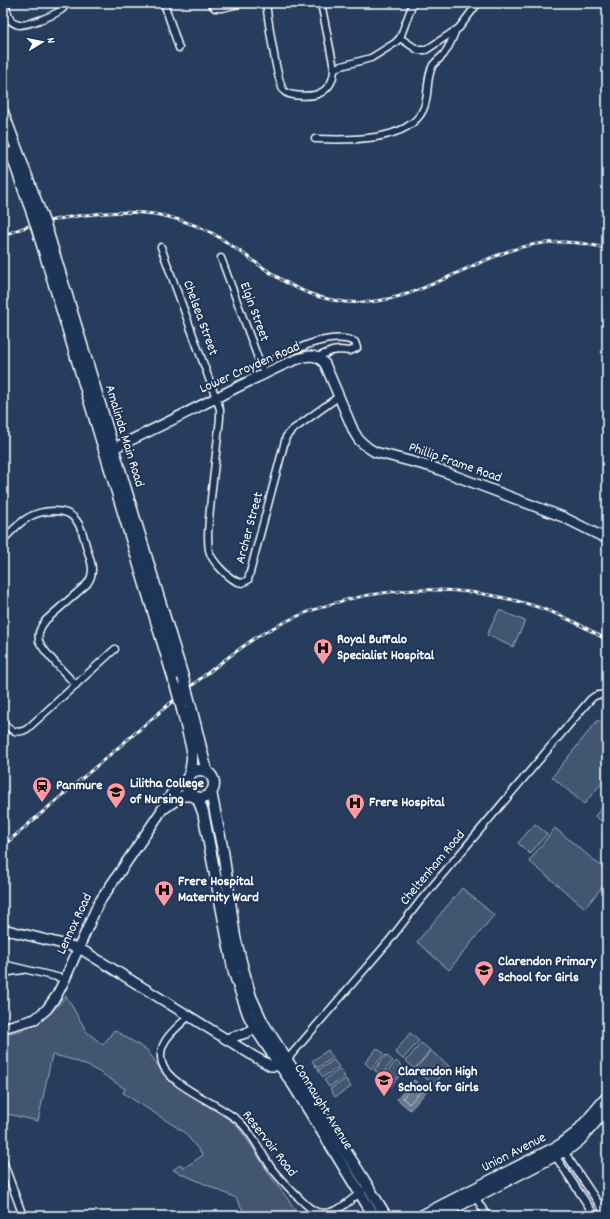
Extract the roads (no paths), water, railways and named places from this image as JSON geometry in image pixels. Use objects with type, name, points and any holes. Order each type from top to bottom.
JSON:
[{"type":"main road","name":"Amalinda Main Road","points":[[3,112],[43,234],[109,450],[183,677],[192,750],[188,790],[195,796],[204,812],[234,973],[241,997],[284,1063]]},
{"type":"main road","name":"Amalinda Main Road","points":[[3,131],[37,215]]},
{"type":"main road","name":"Amalinda Main Road","points":[[109,450],[176,687],[186,706],[207,772],[211,775],[214,783],[211,792],[223,851],[235,937],[259,1026]]},
{"type":"main road","points":[[188,778],[196,771],[200,770],[207,772]]},
{"type":"main road","points":[[195,796],[205,797],[211,792]]},
{"type":"main road","name":"Connaught Avenue","points":[[284,1063],[364,1189],[386,1216]]},
{"type":"main road","name":"Union Avenue","points":[[558,1151],[576,1133],[607,1097]]},
{"type":"main road","name":"Union Avenue","points":[[421,1216],[473,1194],[580,1140],[607,1109]]},
{"type":"main road","name":"Connaught Avenue","points":[[364,1189],[374,1216]]},
{"type":"main road","name":"Union Avenue","points":[[439,1216],[473,1194]]},
{"type":"street","points":[[4,3],[11,21],[19,25],[27,24],[60,11],[66,3]]},
{"type":"street","points":[[164,3],[179,48]]},
{"type":"street","points":[[210,3],[215,8],[223,8],[242,3],[257,3]]},
{"type":"street","points":[[266,3],[283,90],[290,95],[309,96],[316,95],[328,88],[334,77],[334,68],[321,3]]},
{"type":"street","points":[[334,68],[371,58],[395,43],[400,38],[413,3]]},
{"type":"street","points":[[400,38],[414,48],[422,51],[431,48],[455,32],[463,24],[478,3]]},
{"type":"street","points":[[315,139],[345,140],[379,137],[395,132],[412,122],[418,117],[425,104],[428,79],[433,65],[444,54],[452,41],[455,32]]},
{"type":"street","name":"Chelsea Street","points":[[161,247],[216,397]]},
{"type":"street","name":"Elgin Street","points":[[221,258],[262,370]]},
{"type":"street","name":"Lower Croyden Road","points":[[109,450],[216,397],[293,350],[318,341],[347,339],[355,342],[357,345],[357,348],[353,350],[339,350],[320,356],[308,356],[262,370]]},
{"type":"street","points":[[318,341],[320,356]]},
{"type":"street","name":"Phillip Frame Road","points":[[320,356],[325,364],[354,432],[367,447],[375,452],[432,467],[556,514],[607,539]]},
{"type":"street","name":"Archer Street","points":[[216,397],[220,413],[209,524],[209,549],[219,566],[231,578],[242,583],[248,580],[286,437],[338,397]]},
{"type":"street","points":[[3,540],[28,516],[39,512],[66,512],[78,522],[92,567],[92,576],[87,584],[46,620],[41,628],[39,636],[42,647],[76,685]]},
{"type":"street","points":[[3,723],[12,731],[24,731],[114,649]]},
{"type":"street","name":"Cheltenham Road","points":[[284,1063],[389,941],[430,889],[593,696],[603,694],[607,696]]},
{"type":"street","name":"Lennox Road","points":[[3,1028],[28,1022],[40,1015],[53,1001],[65,979],[98,904],[175,790],[188,778]]},
{"type":"street","name":"Lennox Road","points":[[160,813],[182,796],[195,796]]},
{"type":"street","name":"Connaught Avenue","points":[[3,929],[79,948],[265,1063],[277,1067],[284,1063]]},
{"type":"street","points":[[3,964],[65,979]]},
{"type":"street","points":[[3,973],[27,969]]},
{"type":"street","name":"Reservoir Road","points":[[190,1016],[168,1037],[162,1047],[162,1064],[170,1077],[234,1116],[246,1128],[274,1171],[301,1201],[313,1210],[322,1213],[337,1210],[364,1189]]},
{"type":"street","points":[[226,1039],[240,1035],[259,1026]]},
{"type":"street","points":[[558,1151],[595,1216]]},
{"type":"street","points":[[558,1151],[607,1216]]},
{"type":"street","points":[[3,1161],[23,1216]]},
{"type":"street","points":[[473,1194],[487,1216]]},
{"type":"water","points":[[414,1080],[427,1091],[410,1110],[397,1099]]},
{"type":"railway","points":[[3,236],[36,224],[77,216],[118,212],[137,212],[161,215],[184,221],[212,233],[290,285],[325,298],[345,302],[368,302],[389,299],[410,293],[430,286],[488,259],[521,247],[545,243],[571,242],[607,249]]},
{"type":"railway","points":[[3,846],[168,705],[234,653],[260,635],[294,618],[330,604],[367,595],[405,591],[443,590],[480,594],[518,601],[554,613],[581,625],[607,640]]},
{"type":"place","name":"Royal Buffalo Specialist Hospital","points":[[323,665]]},
{"type":"place","name":"Panmure","points":[[42,803]]},
{"type":"place","name":"Lilitha College of Nursing","points":[[116,809]]},
{"type":"place","name":"Frere Hospital","points":[[355,820]]},
{"type":"place","name":"Frere Hospital Maternity Ward","points":[[164,907]]},
{"type":"place","name":"Clarendon Primary School for Girls","points":[[484,987]]},
{"type":"place","name":"Clarendon High School for Girls","points":[[384,1097]]}]
